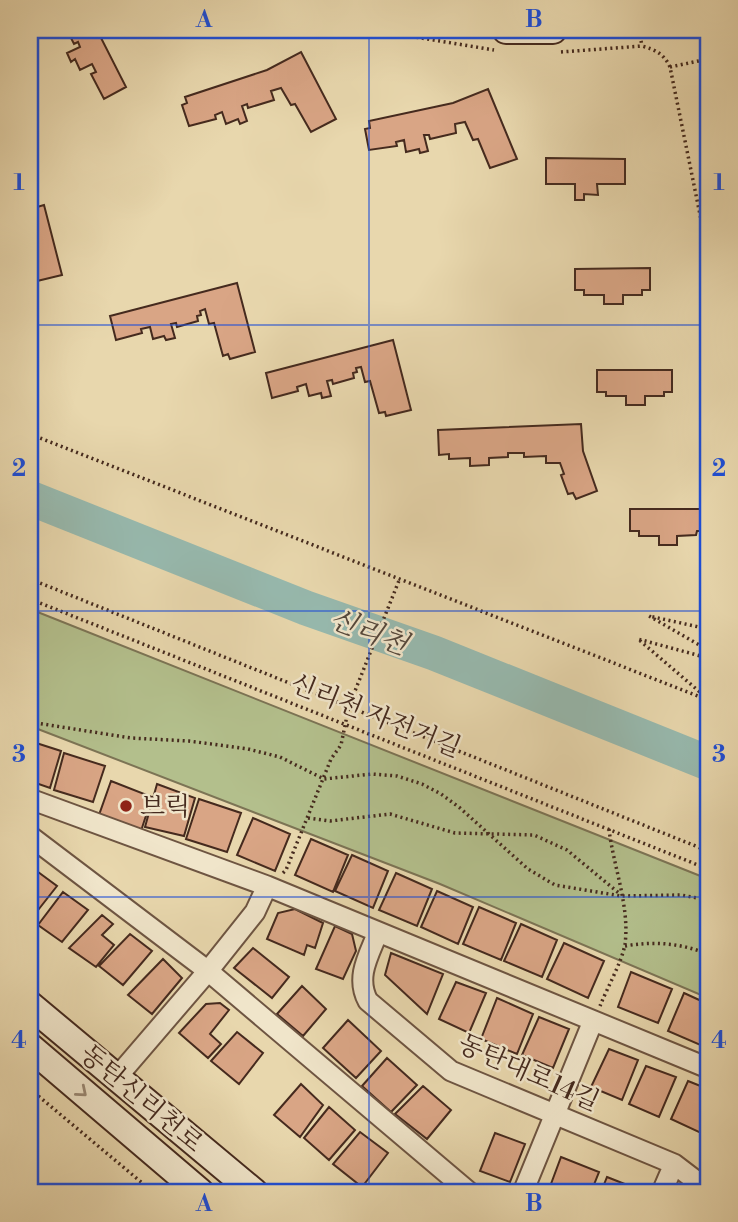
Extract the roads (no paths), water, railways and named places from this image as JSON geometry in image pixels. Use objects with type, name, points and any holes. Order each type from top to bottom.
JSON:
[{"type":"main road","points":[[506,30],[553,30]]},
{"type":"main road","name":"동탄신리천로","points":[[30,1005],[254,1192]]},
{"type":"main road","name":"동탄신리천로","points":[[30,1047],[200,1192]]},
{"type":"street","points":[[30,799],[267,886],[708,1068]]},
{"type":"street","points":[[30,836],[208,971],[469,1192]]},
{"type":"street","points":[[117,1077],[255,912],[267,886]]},
{"type":"street","name":"동탄대로14길","points":[[378,932],[361,976],[362,989],[368,1001],[451,1071],[674,1164],[708,1190]]},
{"type":"street","points":[[523,1192],[593,1021]]},
{"type":"street","points":[[662,1192],[674,1164]]},
{"type":"waterway","name":"신리천","points":[[30,498],[306,608],[434,653],[708,763]]},
{"type":"place","name":"브릭","points":[[126,806]]}]
